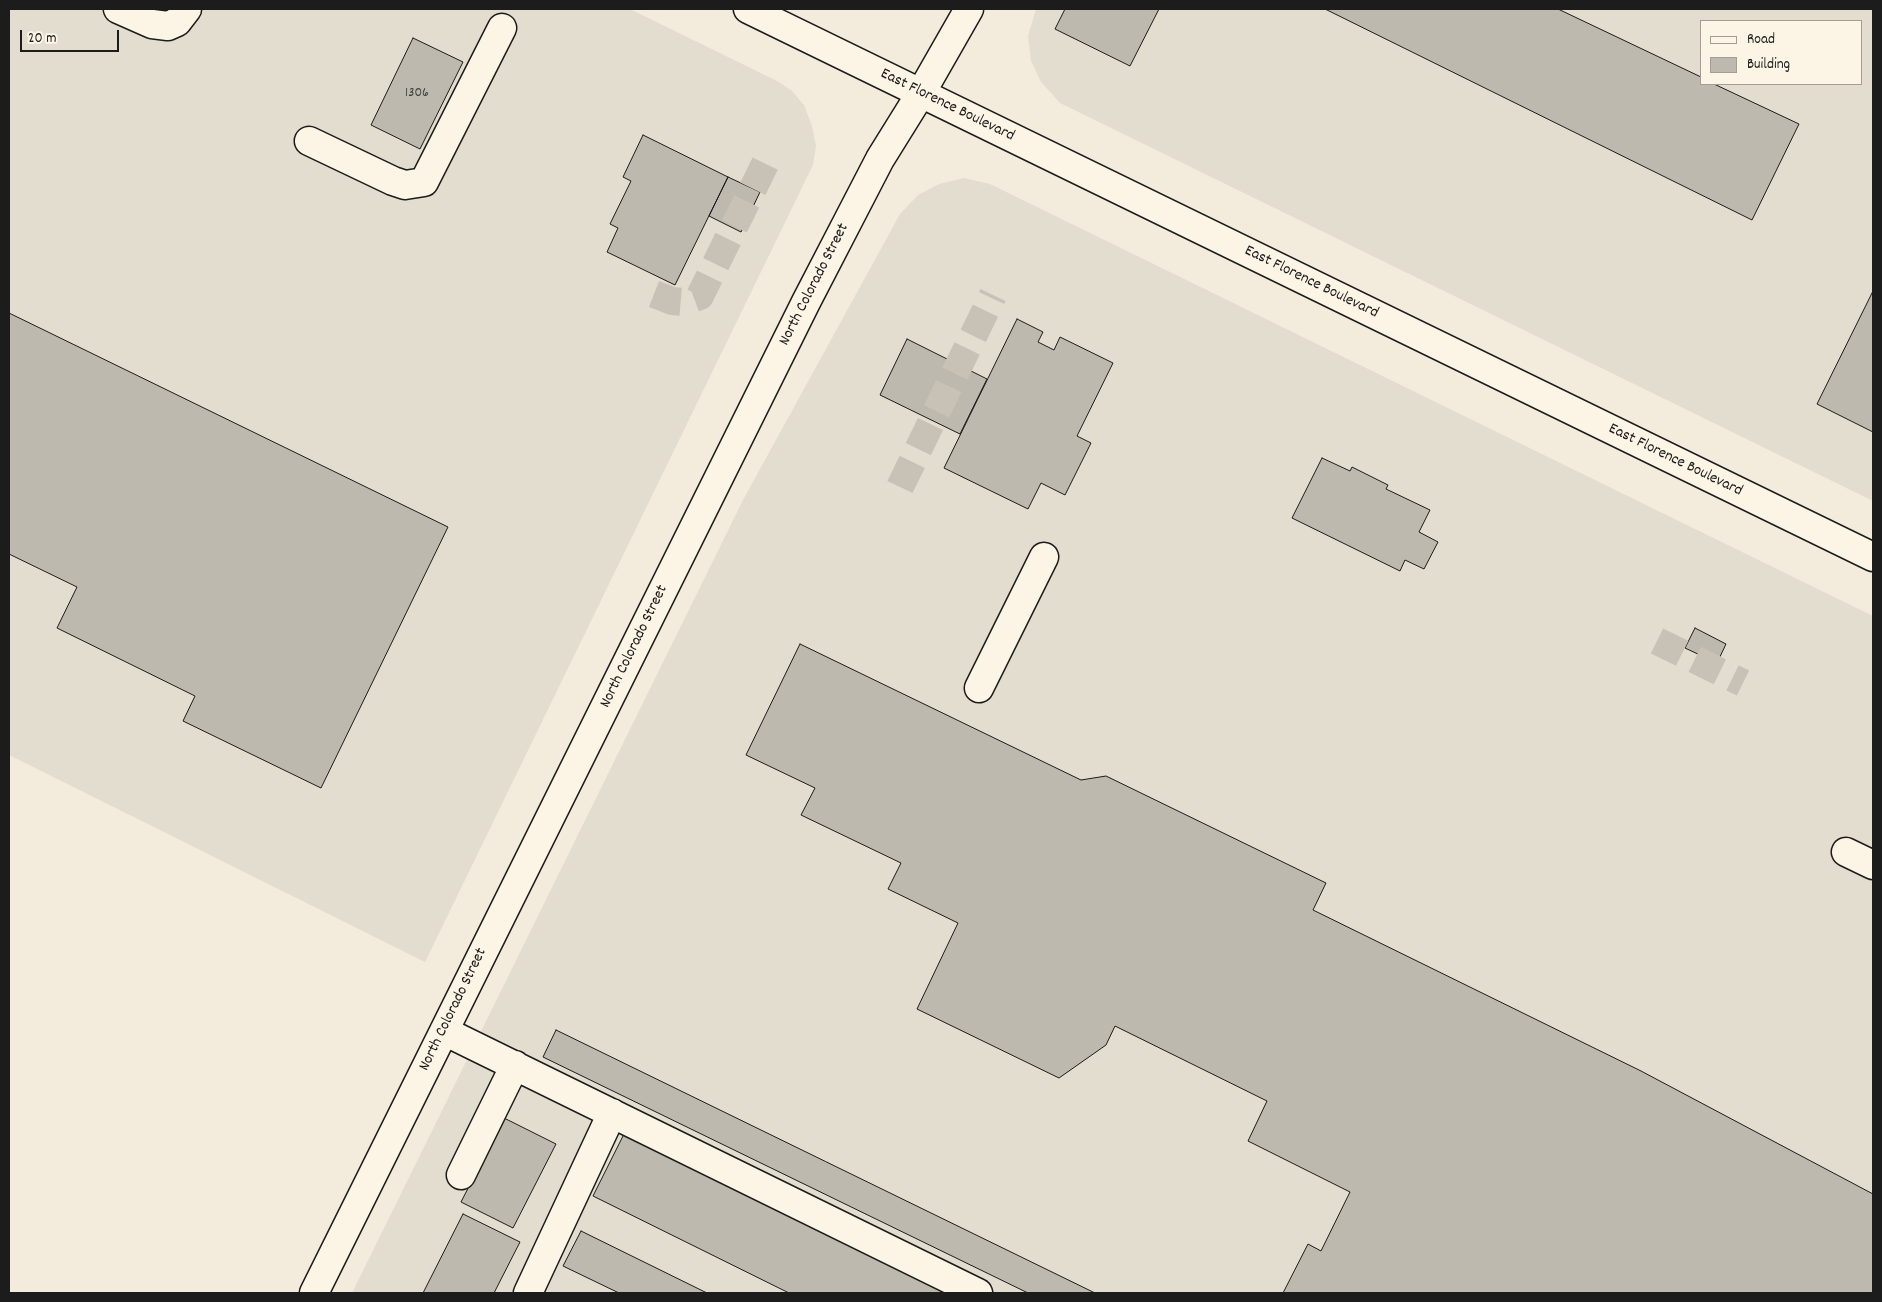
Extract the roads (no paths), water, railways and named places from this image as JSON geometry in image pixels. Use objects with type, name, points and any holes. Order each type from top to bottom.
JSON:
[{"type":"street","points":[[118,9],[152,24],[168,26],[177,22],[187,9]]},
{"type":"street","name":"East Florence Boulevard","points":[[748,9],[1873,557]]},
{"type":"street","name":"North Colorado Street","points":[[314,1293],[815,285],[880,158],[921,93],[968,9]]},
{"type":"street","points":[[309,141],[393,181],[406,185],[424,182],[502,28]]},
{"type":"street","points":[[979,688],[1044,557]]},
{"type":"street","points":[[1846,852],[1873,865]]},
{"type":"street","points":[[444,1031],[978,1293]]},
{"type":"street","points":[[461,1175],[515,1065]]},
{"type":"street","points":[[528,1293],[612,1114]]},
{"type":"tunnel","points":[[654,294],[672,301],[684,302],[700,296],[768,158]]},
{"type":"tunnel","points":[[900,487],[993,295]]},
{"type":"tunnel","points":[[1657,641],[1743,683]]}]
